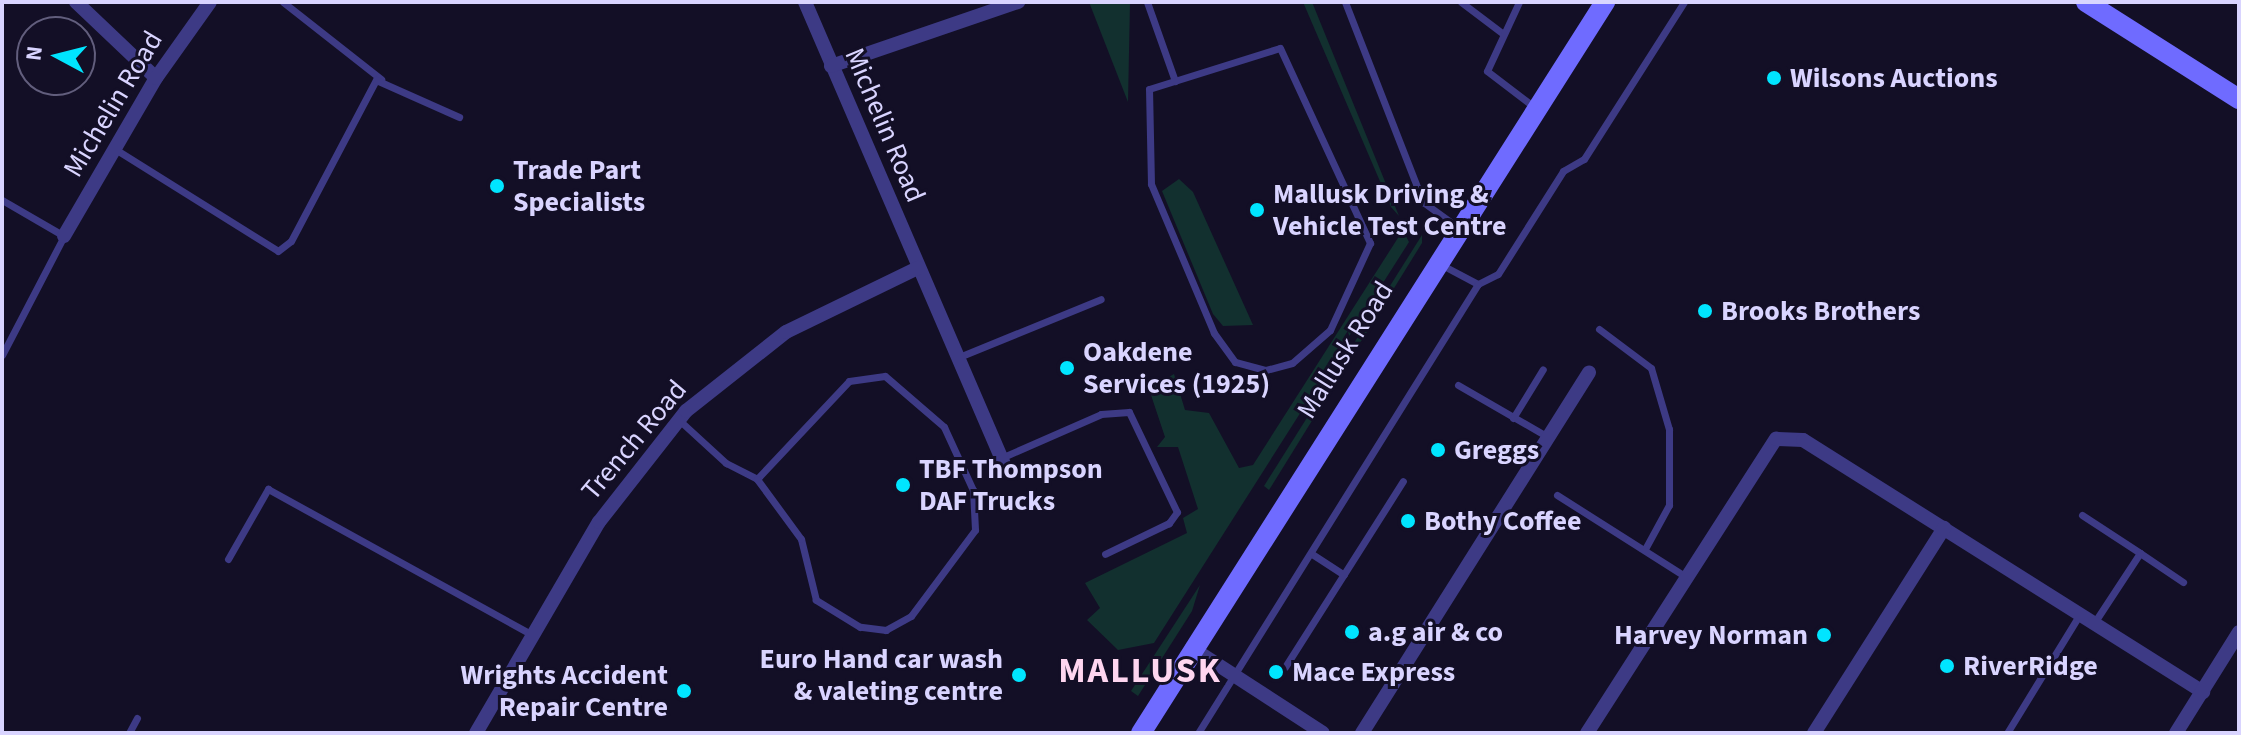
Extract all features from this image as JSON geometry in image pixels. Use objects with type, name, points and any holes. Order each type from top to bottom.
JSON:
[{"type":"main road","name":"Mallusk Road","points":[[1141,733],[1434,260],[1533,106],[1605,2]]},
{"type":"main road","points":[[2086,2],[2239,99]]},
{"type":"street","points":[[76,2],[156,78]]},
{"type":"street","name":"Michelin Road","points":[[64,236],[156,78],[210,2]]},
{"type":"street","name":"Michelin Road","points":[[805,2],[1003,461]]},
{"type":"street","points":[[831,66],[1018,2]]},
{"type":"street","name":"Trench Road","points":[[476,733],[625,484],[679,420],[731,369],[786,332],[918,268]]},
{"type":"street","points":[[1362,733],[1589,372]]},
{"type":"street","points":[[1587,733],[1776,439],[1803,440],[2203,692]]},
{"type":"street","points":[[1814,733],[1944,528]]},
{"type":"street","points":[[2176,733],[2239,632]]},
{"type":"street","points":[[1192,648],[1323,733]]},
{"type":"lane","points":[[283,2],[381,79],[459,117]]},
{"type":"lane","points":[[1147,2],[1175,81]]},
{"type":"lane","points":[[1345,2],[1423,202],[1456,226]]},
{"type":"lane","points":[[1461,2],[1502,33]]},
{"type":"lane","points":[[1519,2],[1487,71],[1533,106]]},
{"type":"lane","points":[[1198,733],[1478,284],[1498,274],[1563,171],[1584,159],[1684,2]]},
{"type":"lane","points":[[1280,48],[1370,243],[1330,330],[1292,363],[1265,370],[1235,362],[1214,333],[1151,184],[1149,89],[1175,81],[1280,48]]},
{"type":"lane","points":[[115,149],[278,251],[291,241],[381,79]]},
{"type":"lane","points":[[2,200],[64,236],[2,355]]},
{"type":"lane","points":[[1434,260],[1478,284]]},
{"type":"lane","points":[[959,357],[1101,299]]},
{"type":"lane","points":[[1599,329],[1651,368],[1669,429],[1669,505],[1645,549]]},
{"type":"lane","points":[[1513,418],[1543,369]]},
{"type":"lane","points":[[679,420],[726,463],[757,479],[801,539],[816,600],[860,627],[886,630],[911,616],[975,530],[973,490],[944,427],[885,376],[849,381],[757,479]]},
{"type":"lane","points":[[1458,385],[1548,437]]},
{"type":"lane","points":[[1003,461],[1101,414],[1129,412],[1177,512],[1169,523],[1105,554]]},
{"type":"lane","points":[[1285,667],[1403,481]]},
{"type":"lane","points":[[228,559],[268,489],[533,635]]},
{"type":"lane","points":[[1557,495],[1686,577]]},
{"type":"lane","points":[[2082,515],[2183,582]]},
{"type":"lane","points":[[2094,623],[2140,553]]},
{"type":"lane","points":[[1312,554],[1344,575]]},
{"type":"lane","points":[[2007,733],[2080,614]]},
{"type":"lane","points":[[129,733],[137,718]]},
{"type":"green space","points":[[1089,2],[1130,2],[1128,102]]},
{"type":"green space","points":[[1303,2],[1312,2],[1399,216],[1391,207]]},
{"type":"green space","points":[[1179,179],[1193,192],[1253,325],[1223,326],[1213,314],[1162,191]]},
{"type":"green space","points":[[1403,230],[1409,242],[1154,643],[1118,650],[1087,620],[1100,608],[1085,583],[1187,533],[1183,518],[1198,509],[1178,447],[1157,447],[1165,437],[1149,389],[1174,374],[1185,410],[1209,413],[1239,468],[1253,465]]},
{"type":"green space","points":[[1422,235],[1422,243],[1269,490],[1264,486]]},
{"type":"green space","points":[[1200,585],[1192,611],[1138,696],[1131,691]]},
{"type":"place","name":"Wilsons Auctions","points":[[1774,78]]},
{"type":"place","name":"Trade Part Specialists","points":[[497,186]]},
{"type":"place","name":"Mallusk Driving & Vehicle Test Centre","points":[[1257,210]]},
{"type":"place","name":"Brooks Brothers","points":[[1705,311]]},
{"type":"place","name":"Oakdene Services (1925)","points":[[1067,368]]},
{"type":"place","name":"Greggs","points":[[1438,450]]},
{"type":"place","name":"TBF Thompson DAF Trucks","points":[[903,485]]},
{"type":"place","name":"Bothy Coffee","points":[[1408,521]]},
{"type":"place","name":"a.g air & co","points":[[1352,632]]},
{"type":"place","name":"Harvey Norman","points":[[1824,635]]},
{"type":"place","name":"RiverRidge","points":[[1947,666]]},
{"type":"place","name":"Mace Express","points":[[1276,672]]},
{"type":"place","name":"Euro Hand car wash & valeting centre","points":[[1019,675]]},
{"type":"place","name":"Wrights Accident Repair Centre","points":[[684,691]]},
{"type":"district","name":"MALLUSK","points":[[1140,671]]}]
